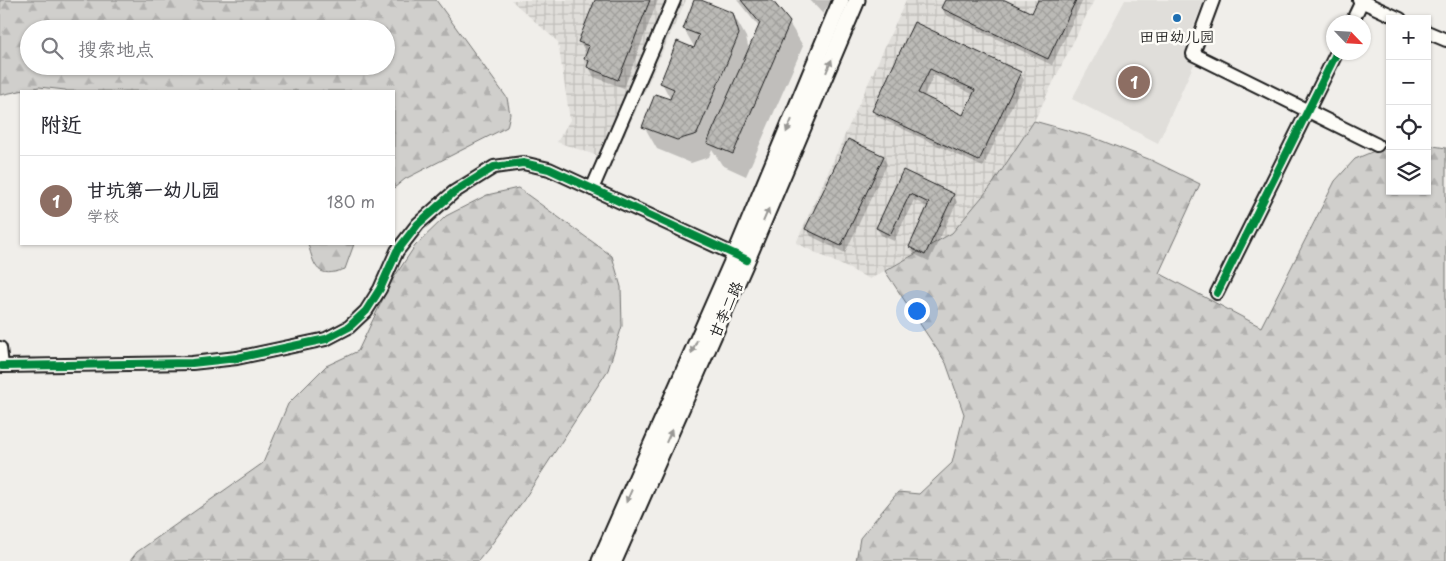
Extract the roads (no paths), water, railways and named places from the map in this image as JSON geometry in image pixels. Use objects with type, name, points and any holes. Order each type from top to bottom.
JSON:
[{"type":"main road","name":"甘李二路","points":[[614,561],[741,258],[841,0]]},
{"type":"main road","name":"甘李二路","points":[[600,561],[741,258],[857,0]]},
{"type":"street","points":[[592,189],[674,0]]},
{"type":"street","points":[[1213,0],[1193,54],[1377,145]]},
{"type":"street","points":[[1355,15],[1361,1],[1391,15]]},
{"type":"street","points":[[1431,34],[1446,40]]},
{"type":"street","points":[[1217,293],[1333,60]]},
{"type":"street","points":[[0,348],[2,366],[192,363],[237,358],[326,339],[349,327],[366,311],[380,288],[397,251],[418,224],[454,192],[494,167],[523,163],[549,169],[741,258]]},
{"type":"place","name":"田田幼儿园","points":[[1177,18]]},
{"type":"place","name":"甘坑第一幼儿园","points":[[1134,82]]}]
